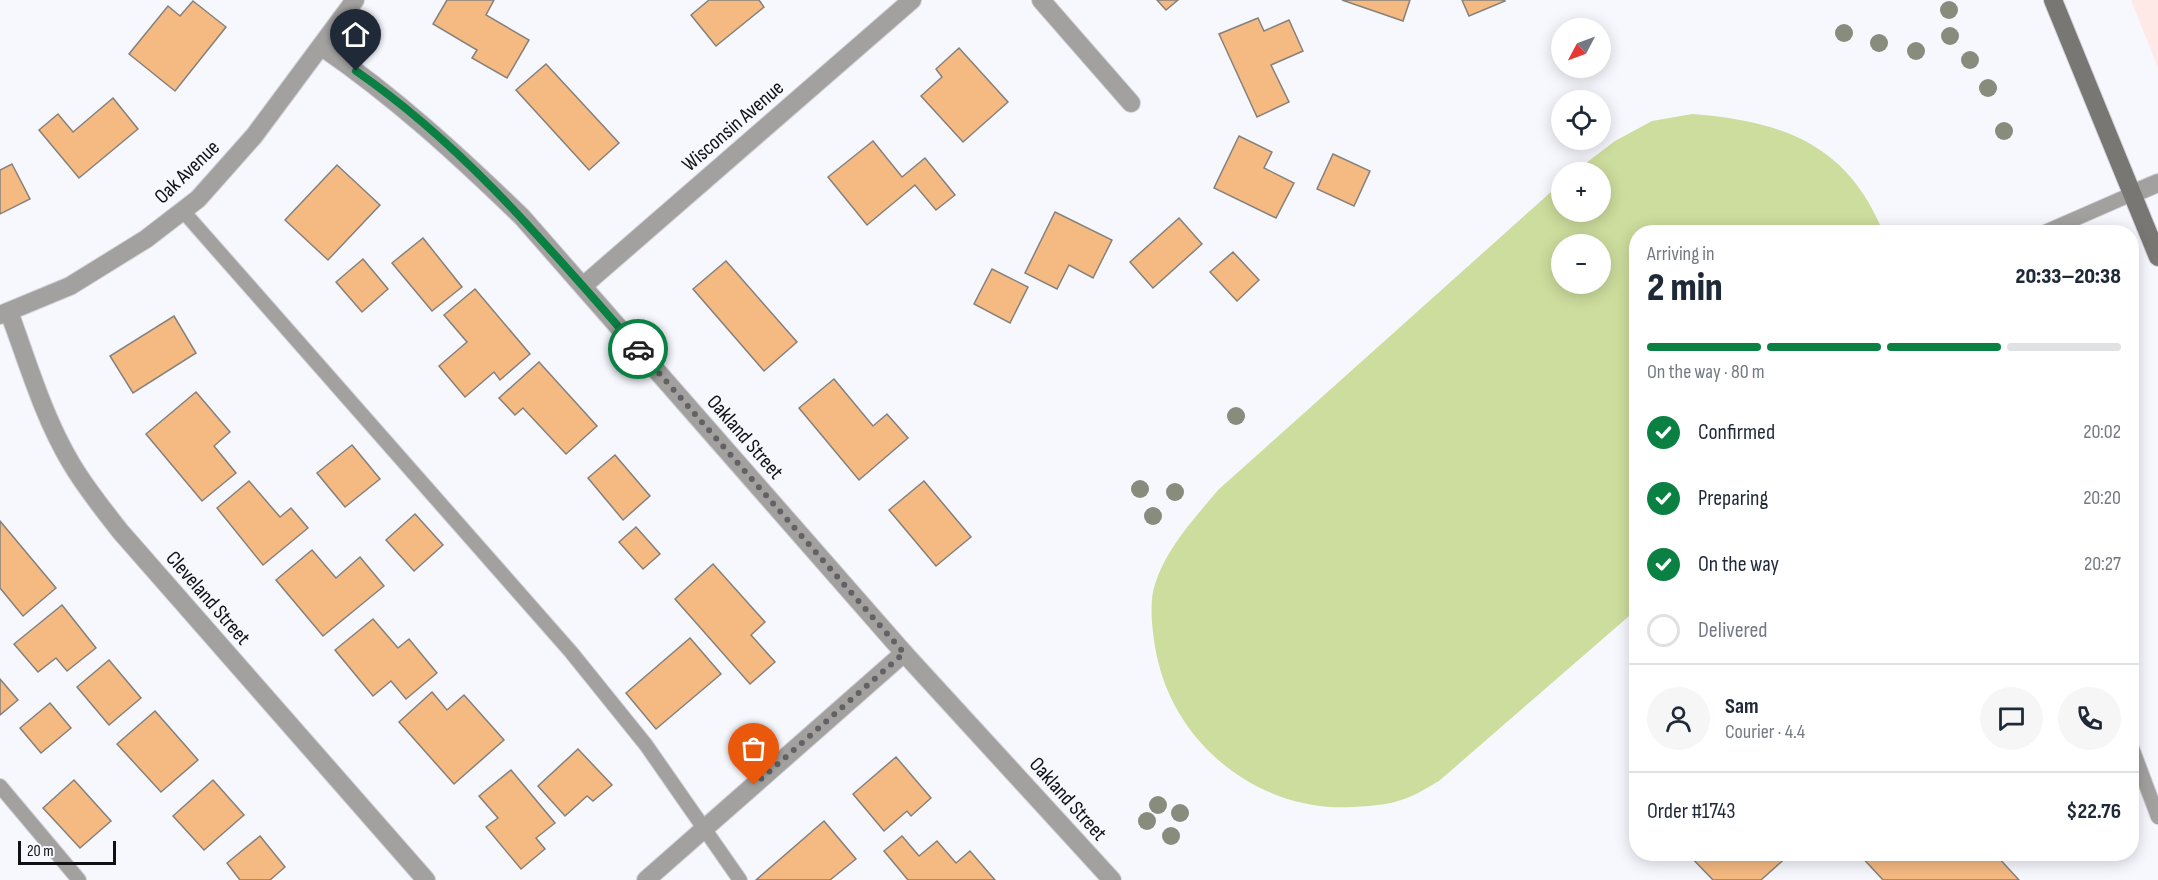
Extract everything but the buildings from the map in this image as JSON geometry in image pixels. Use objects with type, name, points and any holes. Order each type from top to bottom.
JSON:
[{"type":"street","name":"Oak Avenue","points":[[5,313],[70,286],[146,239],[198,199],[254,136],[355,0]]},
{"type":"street","name":"Wisconsin Avenue","points":[[583,286],[912,0]]},
{"type":"street","points":[[1041,0],[1131,103]]},
{"type":"street","points":[[2053,0],[2158,257]]},
{"type":"street","name":"Oakland Street","points":[[322,47],[373,82],[455,152],[522,217],[904,653],[1112,880]]},
{"type":"street","points":[[2132,194],[2158,183]]},
{"type":"street","name":"Cleveland Street","points":[[5,313],[70,462],[92,495],[120,531],[426,880]]},
{"type":"street","points":[[646,880],[904,653]]},
{"type":"lane","points":[[2061,225],[2132,194]]},
{"type":"lane","points":[[183,211],[571,652],[646,745],[740,880]]},
{"type":"lane","points":[[2139,767],[2158,817]]},
{"type":"lane","points":[[0,786],[79,880]]},
{"type":"shaded area","points":[[2131,0],[2158,0],[2158,68]]},
{"type":"green space","points":[[1692,114],[1724,117],[1782,131],[1807,142],[1830,157],[1850,177],[1868,202],[1880,225],[1629,225],[1629,616],[1439,781],[1411,796],[1373,806],[1319,806],[1287,799],[1257,786],[1229,769],[1205,747],[1185,722],[1169,693],[1156,652],[1152,612],[1155,584],[1167,558],[1182,534],[1218,490],[1551,192],[1551,222],[1611,222],[1611,162],[1587,162],[1603,150],[1611,150],[1611,144],[1652,121]]},
{"type":"way so far","points":[[638,349],[904,653],[754,785]]},
{"type":"route","points":[[356,71],[373,82],[455,152],[522,217],[638,349]]}]
